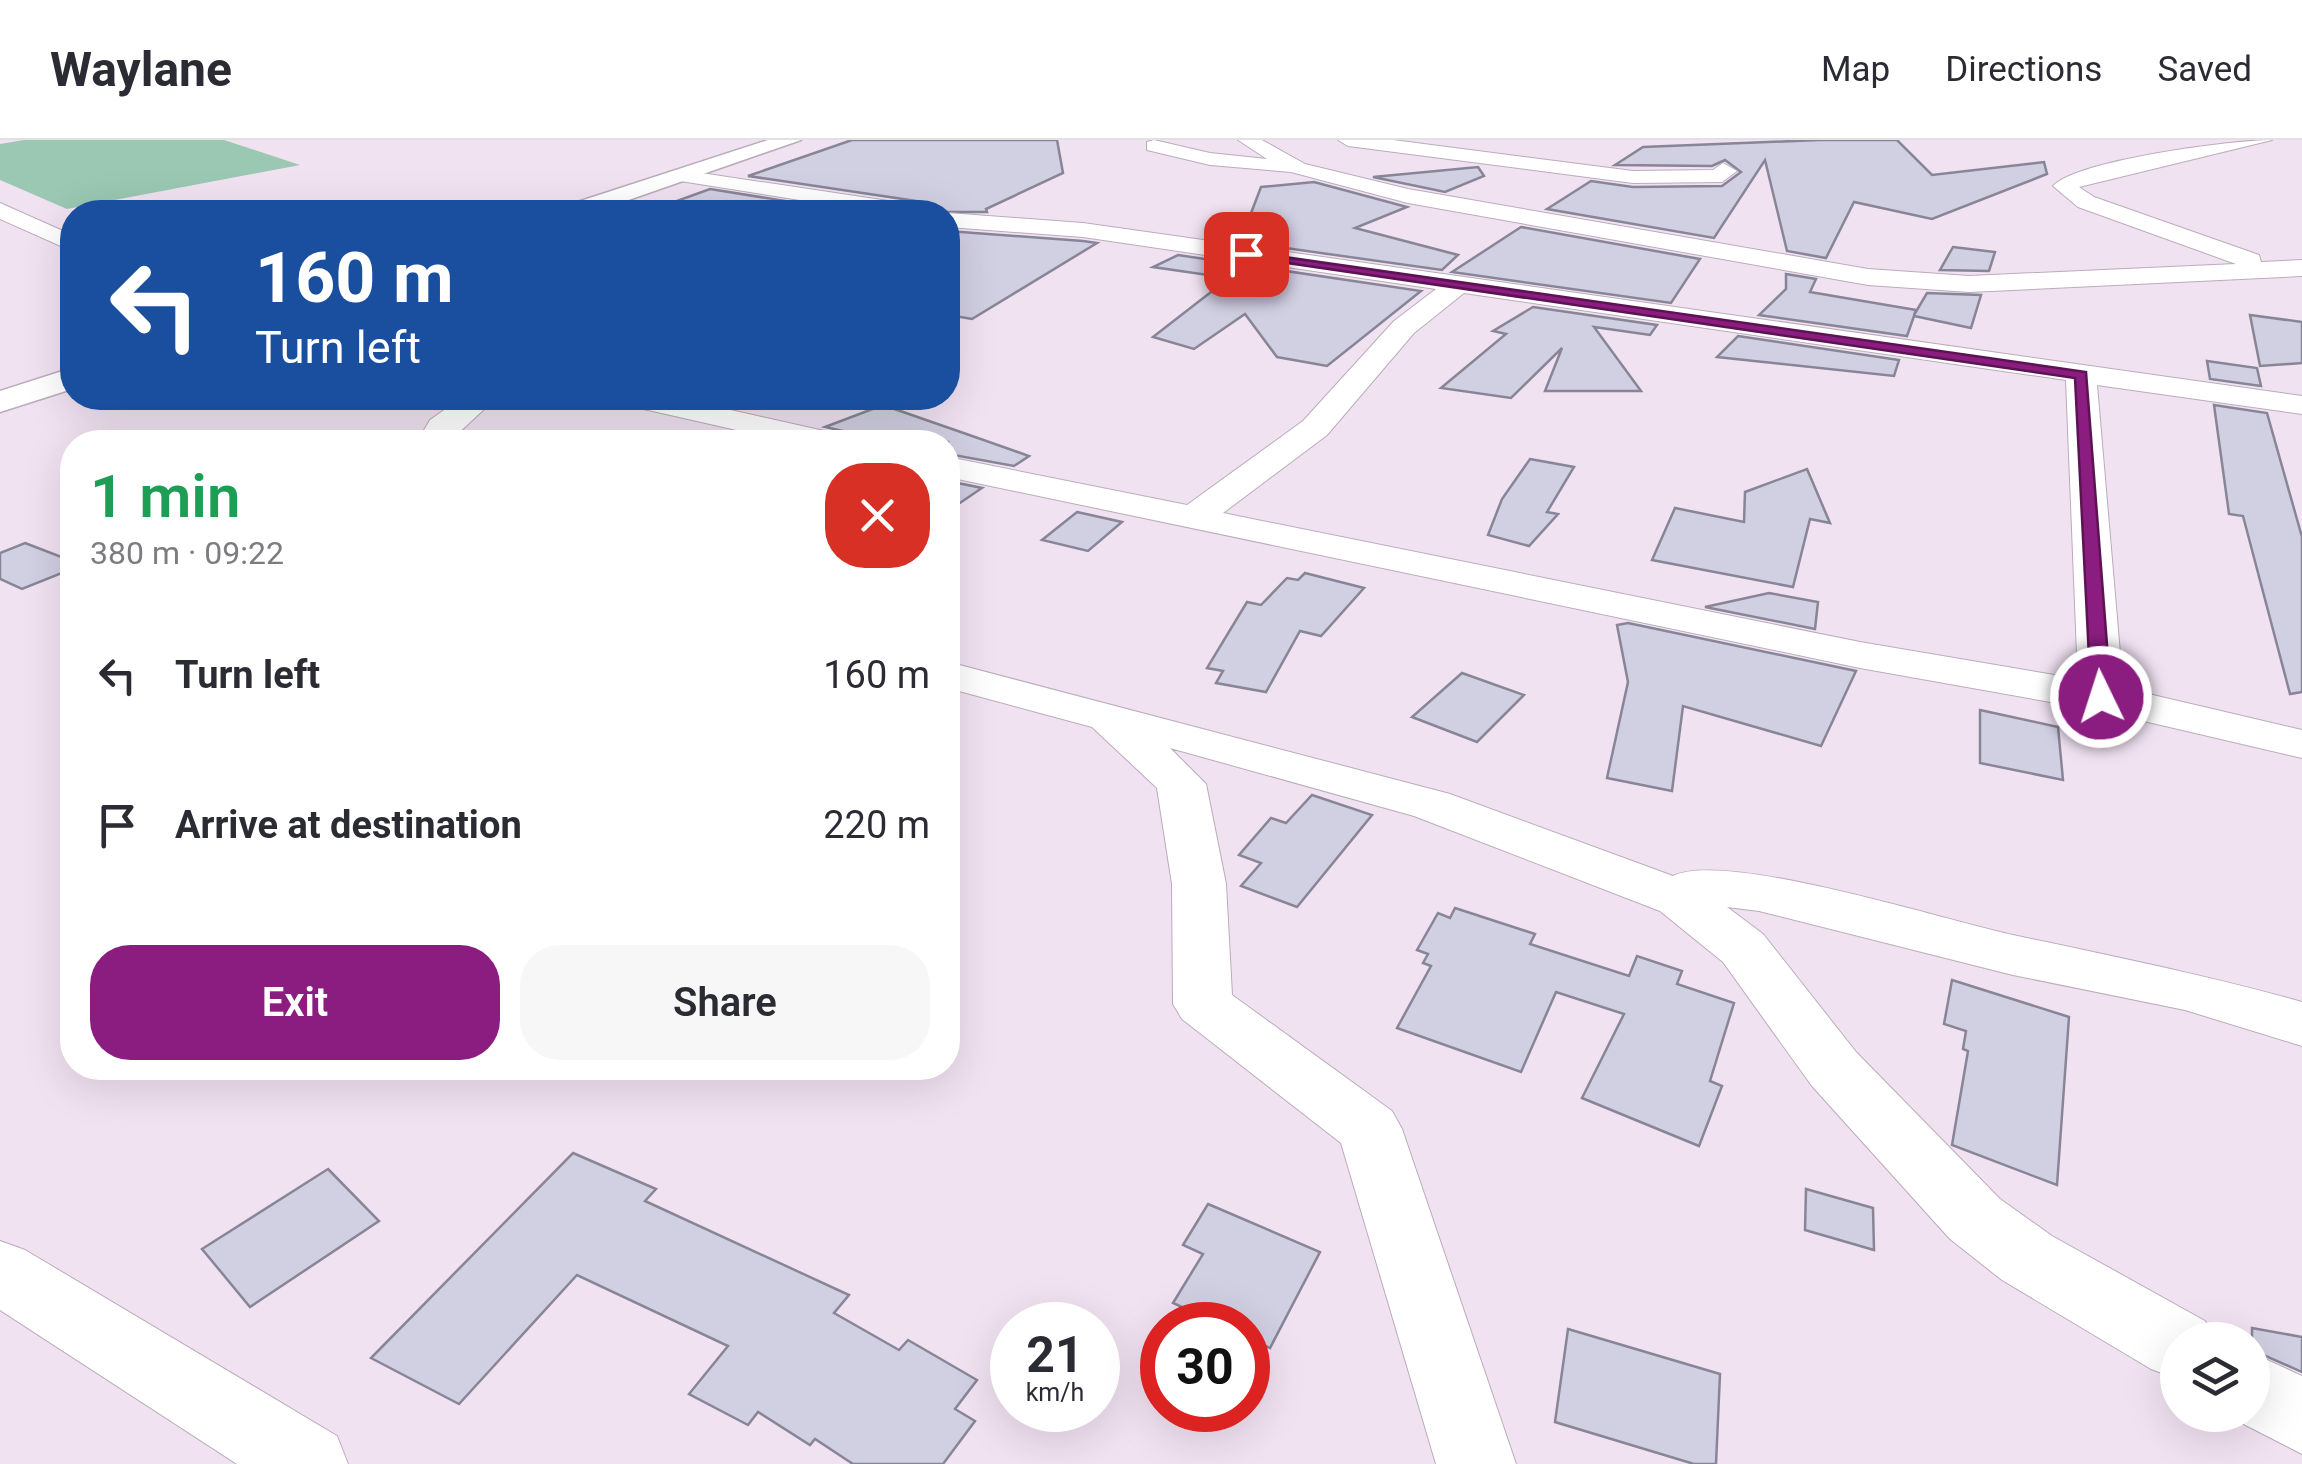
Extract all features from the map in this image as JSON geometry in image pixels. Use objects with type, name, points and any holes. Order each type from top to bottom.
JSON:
[{"type":"highway","points":[[607,200],[790,140]]},
{"type":"highway","points":[[0,402],[60,382]]},
{"type":"street","points":[[1154,146],[1245,140],[1298,168]]},
{"type":"street","points":[[1348,140],[1634,177],[1722,176],[1727,171],[1724,169]]},
{"type":"street","points":[[2216,140],[2257,142],[2285,149]]},
{"type":"street","points":[[1126,142],[1210,159],[1298,168],[1418,198],[1882,279],[1986,284],[2286,269],[2302,256]]},
{"type":"street","points":[[2257,142],[2086,176],[2064,186],[2086,202],[2151,228],[2286,269]]},
{"type":"street","points":[[680,176],[837,200]]},
{"type":"street","points":[[0,210],[60,238]]},
{"type":"street","points":[[960,221],[1030,230],[1083,230],[2302,405]]},
{"type":"street","points":[[1194,517],[1315,428],[1404,328],[1460,284]]},
{"type":"street","points":[[2082,375],[2101,697]]},
{"type":"street","points":[[440,430],[464,410]]},
{"type":"street","points":[[690,410],[777,430]]},
{"type":"street","points":[[960,469],[1841,652],[2101,697],[2302,744]]},
{"type":"street","points":[[960,678],[1432,804],[1679,898],[1742,948],[1834,1069],[1975,1219],[2027,1258],[2160,1335]]},
{"type":"street","points":[[1108,717],[1181,784],[1200,884],[1203,1004],[1369,1129],[1476,1464]]},
{"type":"street","points":[[1679,898],[1695,886],[1759,893],[2013,955],[2188,990],[2302,1024]]},
{"type":"street","points":[[0,1272],[308,1464]]},
{"type":"street","points":[[2270,1399],[2302,1418]]},
{"type":"green space","points":[[24,140],[224,140],[300,165],[115,200],[60,200],[60,206],[0,180],[0,144]]},
{"type":"building","points":[[852,140],[1057,140],[1063,173],[986,209],[987,212],[960,212],[960,200],[909,200],[748,176]]},
{"type":"building","points":[[1897,140],[1932,175],[2044,162],[2047,174],[1932,219],[1854,202],[1826,258],[1787,251],[1765,160],[1714,238],[1547,209],[1591,181],[1633,187],[1722,186],[1741,172],[1725,160],[1712,166],[1615,165],[1643,147]]},
{"type":"building","points":[[1478,167],[1484,176],[1445,192],[1373,177]]},
{"type":"building","points":[[1314,182],[1407,207],[1355,228],[1458,255],[1442,270],[1214,238],[1248,221],[1261,187]]},
{"type":"building","points":[[710,189],[779,200],[679,200]]},
{"type":"building","points":[[1521,227],[1700,259],[1671,303],[1452,272]]},
{"type":"building","points":[[960,232],[1097,243],[972,319],[960,317]]},
{"type":"building","points":[[1953,247],[1995,252],[1989,271],[1940,270]]},
{"type":"building","points":[[1178,255],[1421,291],[1327,366],[1277,357],[1245,314],[1194,349],[1153,337],[1229,278],[1153,267]]},
{"type":"building","points":[[1786,274],[1816,279],[1810,292],[1916,310],[1914,315],[1927,293],[1981,295],[1971,328],[1914,316],[1907,336],[1759,315],[1786,289]]},
{"type":"building","points":[[1533,307],[1657,325],[1650,335],[1594,327],[1641,391],[1545,391],[1562,348],[1511,398],[1441,388],[1506,334],[1493,331]]},
{"type":"building","points":[[2250,315],[2302,322],[2302,363],[2260,366]]},
{"type":"building","points":[[1738,336],[1899,360],[1894,376],[1717,357]]},
{"type":"building","points":[[2207,361],[2257,368],[2261,386],[2210,379]]},
{"type":"building","points":[[2214,405],[2267,413],[2302,537],[2302,692],[2290,694],[2243,516],[2229,514]]},
{"type":"building","points":[[870,410],[897,410],[955,430],[838,430],[825,427]]},
{"type":"building","points":[[960,432],[1029,456],[1014,466],[960,456]]},
{"type":"building","points":[[1530,459],[1574,467],[1547,512],[1558,514],[1529,546],[1488,535],[1502,499]]},
{"type":"building","points":[[1807,469],[1830,523],[1810,519],[1793,587],[1652,560],[1675,508],[1744,522],[1745,492]]},
{"type":"building","points":[[960,483],[982,488],[960,503]]},
{"type":"building","points":[[1077,512],[1122,522],[1088,551],[1042,540]]},
{"type":"building","points":[[25,543],[60,556],[60,574],[22,589],[0,579],[0,553]]},
{"type":"building","points":[[1305,573],[1364,588],[1321,636],[1300,631],[1266,692],[1216,683],[1223,671],[1207,668],[1247,602],[1261,605],[1287,578],[1298,580]]},
{"type":"building","points":[[1769,593],[1818,602],[1815,629],[1705,607]]},
{"type":"building","points":[[1628,623],[1856,671],[1821,746],[1683,706],[1672,791],[1607,778],[1628,682],[1617,625]]},
{"type":"building","points":[[1462,673],[1524,695],[1477,742],[1412,717]]},
{"type":"building","points":[[1980,710],[2058,727],[2063,780],[1980,763]]},
{"type":"building","points":[[1312,795],[1372,815],[1297,907],[1241,886],[1261,863],[1239,855],[1271,818],[1286,823]]},
{"type":"building","points":[[1455,908],[1535,934],[1530,944],[1629,976],[1637,956],[1682,971],[1677,984],[1734,1003],[1710,1081],[1722,1086],[1699,1146],[1582,1098],[1624,1014],[1556,992],[1521,1072],[1397,1028],[1431,966],[1423,963],[1428,954],[1417,950],[1438,913],[1450,918]]},
{"type":"building","points":[[1952,980],[2069,1017],[2057,1185],[1952,1145],[1968,1051],[1963,1049],[1966,1031],[1944,1024]]},
{"type":"building","points":[[573,1153],[656,1189],[645,1201],[849,1295],[834,1313],[899,1350],[908,1340],[977,1380],[955,1409],[975,1421],[943,1464],[853,1464],[815,1439],[810,1445],[758,1412],[748,1425],[689,1394],[728,1346],[577,1275],[459,1404],[371,1358]]},
{"type":"building","points":[[328,1169],[379,1221],[250,1307],[202,1249]]},
{"type":"building","points":[[1806,1189],[1873,1208],[1874,1250],[1805,1230]]},
{"type":"building","points":[[1208,1204],[1320,1252],[1270,1348],[1270,1302],[1174,1302],[1203,1254],[1183,1245]]},
{"type":"building","points":[[1568,1329],[1720,1374],[1716,1464],[1694,1464],[1555,1422]]},
{"type":"building","points":[[2270,1331],[2302,1337],[2302,1372],[2270,1358]]},
{"type":"route","points":[[1246,254],[1730,321],[2082,375],[2101,697]]}]
